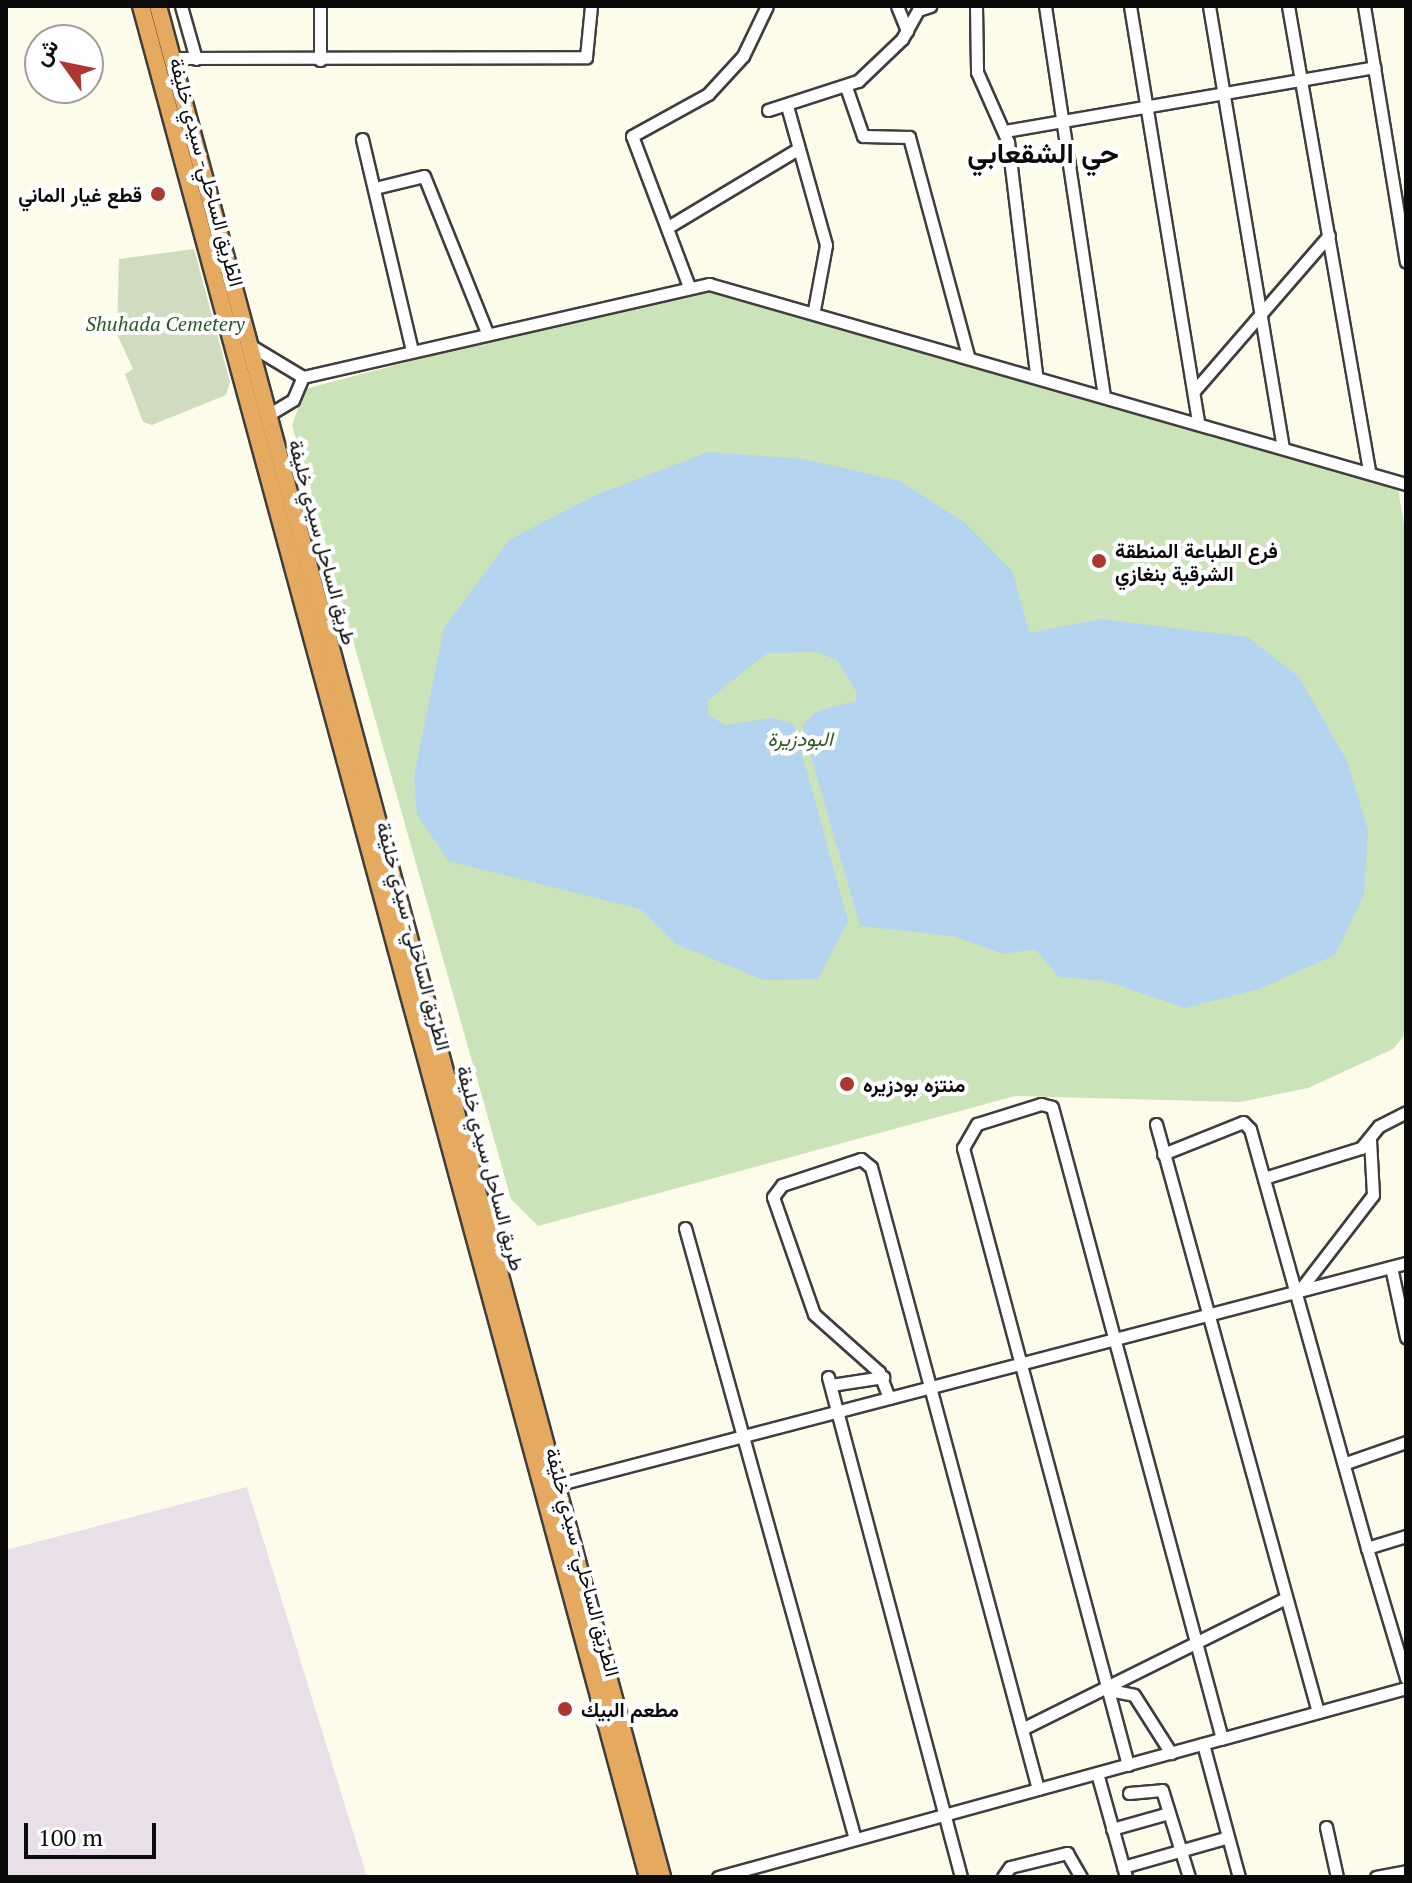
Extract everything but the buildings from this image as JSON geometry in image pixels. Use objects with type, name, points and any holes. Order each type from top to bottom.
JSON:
[{"type":"highway","name":"الطريق الساحلي- سيدي خليفة","points":[[141,6],[521,1385],[661,1875]]},
{"type":"highway","name":"طريق الساحل سيدي خليفة","points":[[158,6],[521,1385],[556,1485],[661,1875]]},
{"type":"street","points":[[181,6],[196,59]]},
{"type":"street","points":[[320,6],[320,60]]},
{"type":"street","points":[[171,58],[586,57],[591,6]]},
{"type":"street","points":[[688,284],[632,136],[708,94],[743,56],[767,6]]},
{"type":"street","points":[[897,6],[907,31]]},
{"type":"street","points":[[768,110],[846,87],[907,31],[918,10],[930,6]]},
{"type":"street","points":[[976,6],[977,72],[1005,131],[1036,375]]},
{"type":"street","points":[[1045,6],[1066,121],[1104,395]]},
{"type":"street","points":[[1130,6],[1198,423]]},
{"type":"street","points":[[1209,6],[1283,446]]},
{"type":"street","points":[[1288,6],[1304,78],[1369,472]]},
{"type":"street","points":[[1364,6],[1400,185],[1406,262]]},
{"type":"street","points":[[1005,131],[1374,67]]},
{"type":"street","points":[[846,87],[863,136],[909,137],[968,356]]},
{"type":"street","points":[[787,106],[826,245],[814,310]]},
{"type":"street","points":[[362,139],[412,351]]},
{"type":"street","points":[[668,227],[798,149]]},
{"type":"street","points":[[375,188],[424,176],[487,333]]},
{"type":"street","points":[[1194,391],[1329,235]]},
{"type":"street","points":[[247,343],[303,377],[688,284],[721,285],[1406,484]]},
{"type":"street","points":[[268,415],[293,400],[303,377]]},
{"type":"street","points":[[1128,1765],[1025,1363],[963,1148],[977,1124],[1041,1104],[1052,1107],[1112,1340],[1222,1739]]},
{"type":"street","points":[[1264,1178],[1361,1148],[1406,1112]]},
{"type":"street","points":[[1163,1154],[1243,1122],[1299,1291],[1367,1548],[1406,1678]]},
{"type":"street","points":[[1156,1124],[1204,1316],[1318,1712]]},
{"type":"street","points":[[1299,1291],[1373,1195],[1370,1139]]},
{"type":"street","points":[[889,1398],[883,1377],[814,1314],[773,1197],[782,1185],[861,1159],[871,1167],[1038,1789]]},
{"type":"street","points":[[685,1228],[855,1839]]},
{"type":"street","points":[[556,1485],[1406,1263]]},
{"type":"street","points":[[1391,1267],[1406,1337]]},
{"type":"street","points":[[883,1377],[830,1381],[961,1877]]},
{"type":"street","points":[[1346,1463],[1406,1442]]},
{"type":"street","points":[[1367,1548],[1406,1536]]},
{"type":"street","points":[[1022,1729],[1196,1637],[1284,1599]]},
{"type":"street","points":[[1108,1686],[1134,1695],[1171,1753]]},
{"type":"street","points":[[718,1877],[1406,1688]]},
{"type":"street","points":[[1203,1744],[1239,1877]]},
{"type":"street","points":[[1097,1773],[1123,1874],[1181,1851],[1228,1837]]},
{"type":"street","points":[[1129,1793],[1158,1787],[1189,1877]]},
{"type":"street","points":[[1112,1829],[1169,1813]]},
{"type":"street","points":[[1326,1827],[1337,1877]]},
{"type":"street","points":[[1003,1877],[1010,1867],[1067,1853],[1081,1877]]},
{"type":"street","points":[[766,1864],[770,1877]]},
{"type":"street","points":[[1376,1877],[1406,1871]]},
{"type":"shaded area","points":[[247,1487],[367,1877],[6,1877],[6,1550]]},
{"type":"green space","name":"Shuhada Cemetery","points":[[194,249],[230,382],[226,395],[152,425],[143,422],[125,374],[133,369],[117,334],[119,259]]},
{"type":"green space","name":"البودزيرة","points":[[709,292],[1397,484],[1406,535],[1406,1033],[1393,1049],[1308,1088],[1240,1102],[1015,1096],[538,1226],[511,1199],[292,425],[305,389],[656,296]]},
{"type":"water","points":[[708,452],[804,459],[900,481],[965,523],[1013,572],[1029,633],[1101,619],[1248,637],[1299,677],[1347,761],[1368,830],[1364,895],[1335,955],[1259,989],[1185,1008],[1106,981],[1059,977],[1035,949],[1004,954],[953,936],[860,926],[802,725],[818,711],[856,701],[857,693],[837,660],[817,652],[767,653],[708,700],[708,715],[725,725],[772,718],[794,724],[848,921],[818,979],[764,980],[676,944],[640,909],[449,861],[417,815],[414,776],[444,628],[509,540],[596,495]]},
{"type":"place","name":"قطع غيار الماني","points":[[158,194]]},
{"type":"place","name":"فرع الطباعة المنطقة الشرقية بنغازي","points":[[1099,561]]},
{"type":"place","name":"منتزه بودزيره","points":[[847,1084]]},
{"type":"place","name":"مطعم البيك","points":[[565,1709]]},
{"type":"district","name":"حي الشقعابي","points":[[1043,153]]}]
